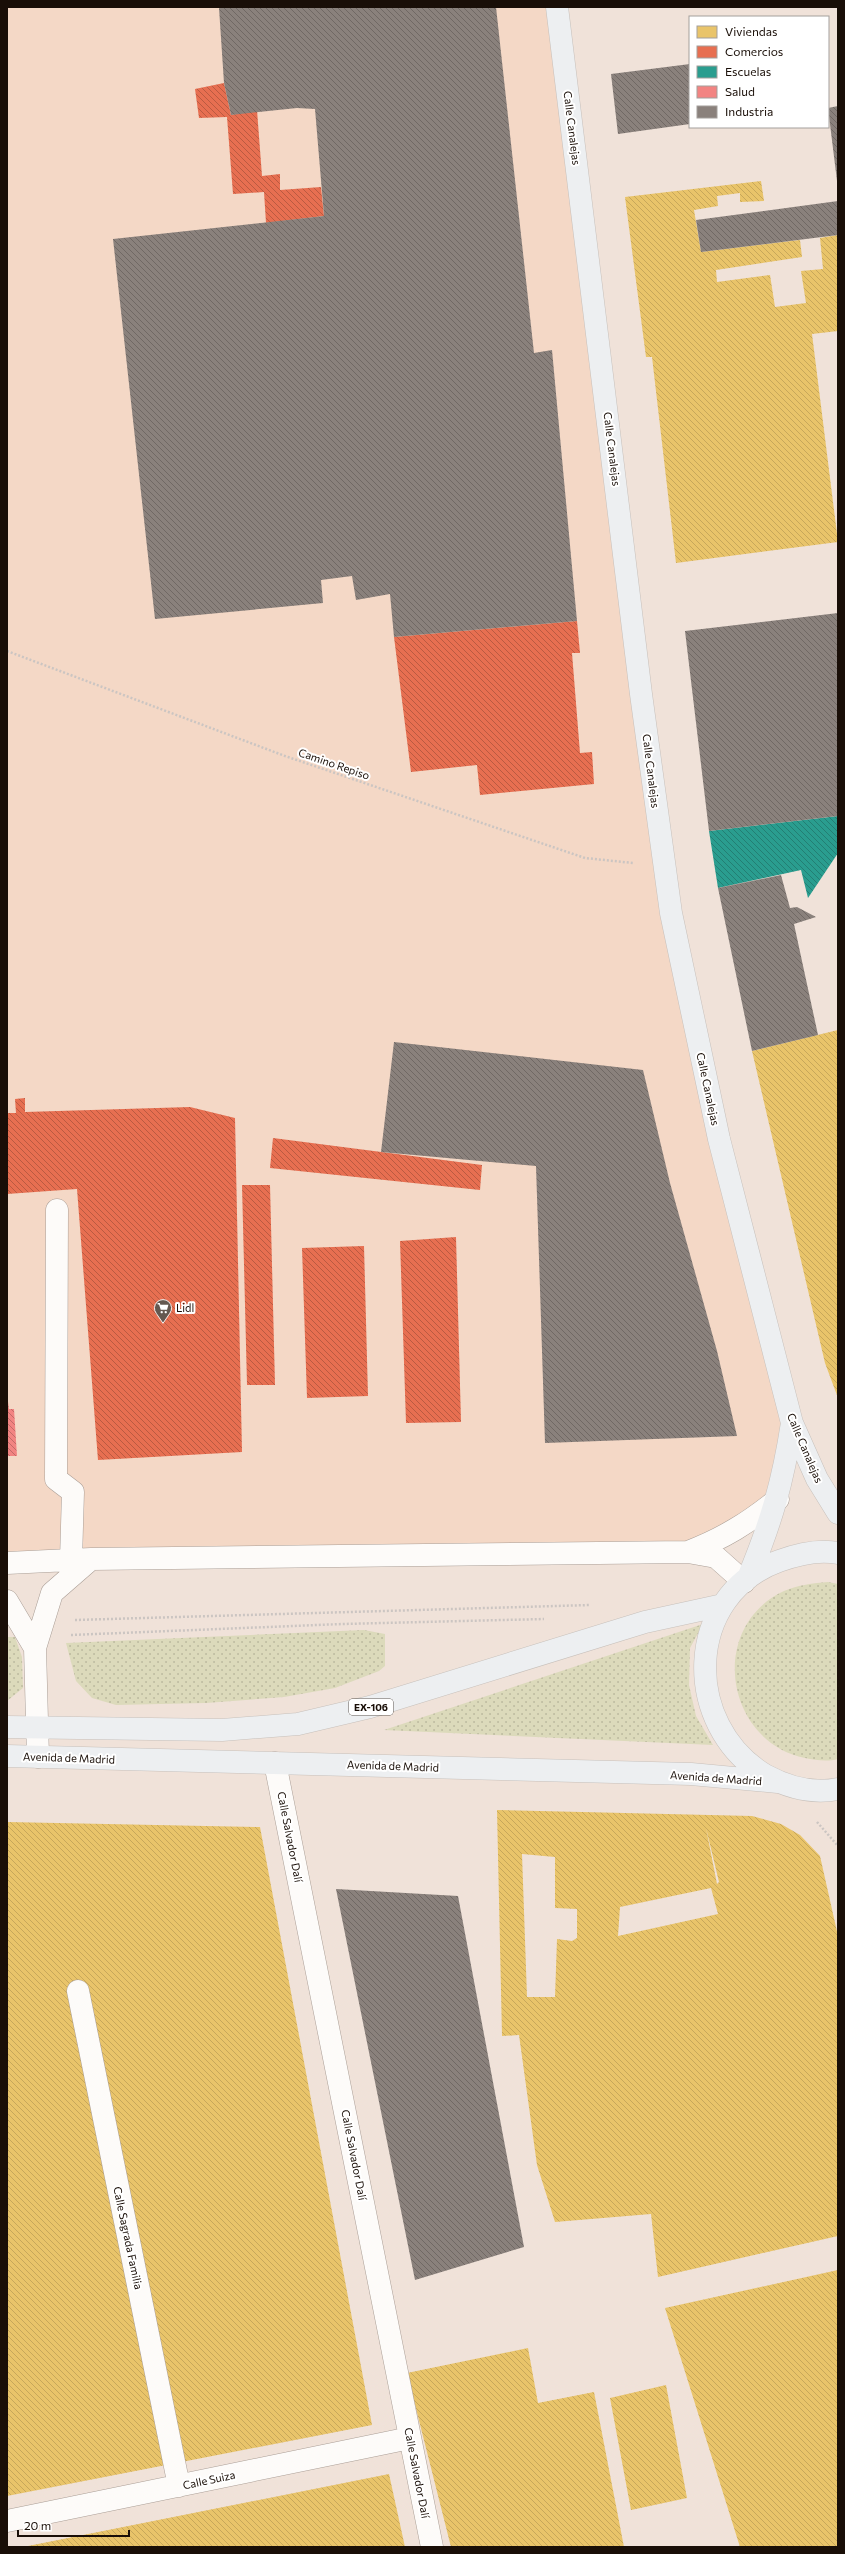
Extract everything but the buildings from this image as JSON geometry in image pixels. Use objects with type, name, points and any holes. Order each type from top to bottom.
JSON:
[{"type":"main road","name":"Calle Canalejas","points":[[557,7],[663,866],[671,913],[719,1139],[792,1423],[817,1480],[837,1509]]},
{"type":"main road","points":[[746,1580],[771,1522],[778,1499],[792,1423]]},
{"type":"main road","points":[[838,1553],[799,1554],[769,1564],[746,1580],[723,1605],[709,1637],[704,1671],[709,1706],[724,1738],[748,1764],[778,1782],[801,1789],[838,1790]]},
{"type":"main road","name":"EX-106","points":[[7,1726],[222,1730],[298,1724],[370,1708],[645,1622],[723,1605]]},
{"type":"main road","name":"Avenida de Madrid","points":[[7,1756],[691,1774],[778,1782]]},
{"type":"street","points":[[38,1757],[40,1634],[52,1593],[81,1560],[73,1492],[56,1479],[57,1210]]},
{"type":"street","points":[[688,1552],[719,1540],[744,1525],[778,1499]]},
{"type":"street","points":[[7,1563],[81,1560],[688,1552],[716,1557],[746,1580]]},
{"type":"street","points":[[7,1601],[40,1634]]},
{"type":"street","name":"Calle Salvador Dalí","points":[[275,1763],[432,2547]]},
{"type":"street","name":"Calle Sagrada Familia","points":[[78,1991],[179,2486]]},
{"type":"street","name":"Calle Suiza","points":[[7,2521],[410,2438]]},
{"type":"path","name":"Camino Repiso","points":[[7,651],[285,756],[585,858],[663,866]]},
{"type":"path","points":[[40,1634],[594,1605]]},
{"type":"path","points":[[40,1634],[70,1635],[342,1624],[546,1619]]},
{"type":"shaded area","points":[[7,7],[557,7],[663,866],[788,1404],[778,1499],[688,1552],[7,1563]]},
{"type":"shaded area","points":[[828,1582],[838,1584],[838,1759],[825,1761],[805,1758],[778,1747],[757,1730],[743,1707],[736,1681],[736,1655],[744,1629],[760,1608],[789,1589]]},
{"type":"shaded area","points":[[703,1624],[690,1648],[689,1685],[696,1716],[713,1745],[384,1730]]},
{"type":"shaded area","points":[[364,1630],[385,1634],[385,1666],[379,1671],[335,1688],[284,1697],[206,1703],[116,1705],[92,1698],[76,1681],[66,1643]]},
{"type":"shaded area","points":[[7,1637],[15,1637],[22,1657],[23,1688],[7,1701]]},
{"type":"place","name":"Lidl","points":[[163,1323]]}]
